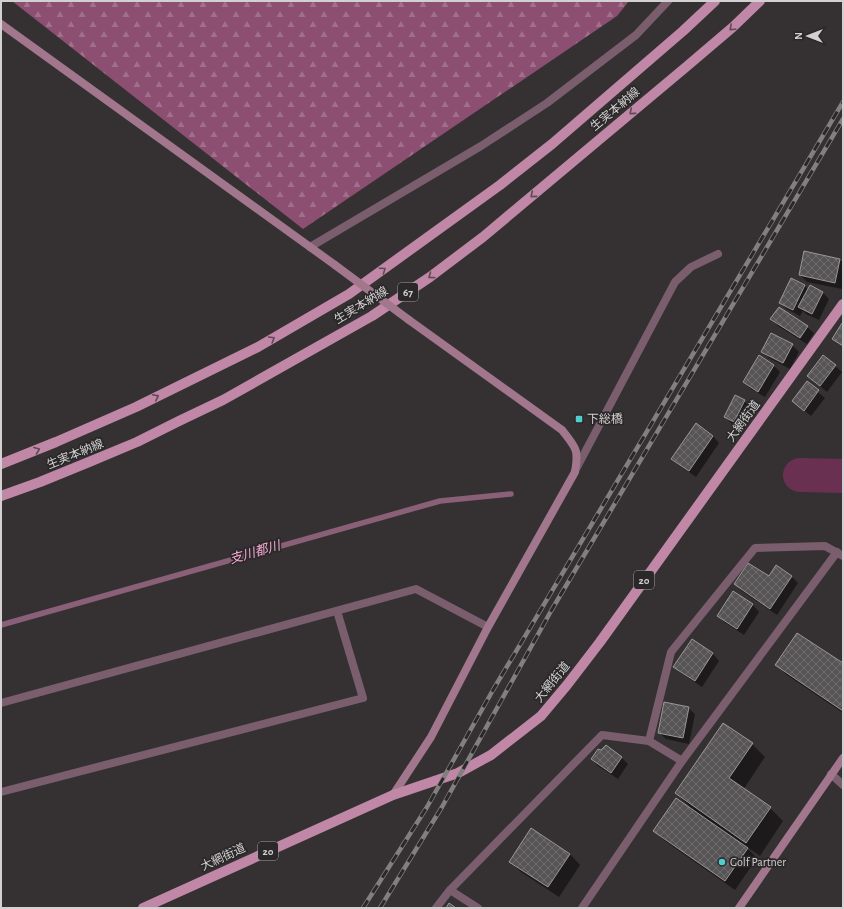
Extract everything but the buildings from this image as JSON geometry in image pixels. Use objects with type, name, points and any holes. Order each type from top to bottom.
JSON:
[{"type":"main road","name":"生実本納線","points":[[1,464],[136,407],[258,348],[348,294],[500,185],[552,144],[683,31],[715,1]]},
{"type":"main road","name":"生実本納線","points":[[1,496],[40,482],[137,442],[223,400],[372,316],[430,277],[483,237],[692,62],[733,27],[760,1]]},
{"type":"main road","name":"大網街道","points":[[143,908],[393,795],[458,773],[491,755],[541,716],[600,642],[843,304]]},
{"type":"street","points":[[310,247],[482,146],[547,103],[636,35],[668,1]]},
{"type":"street","points":[[1,24],[562,430],[575,446],[578,456],[575,472]]},
{"type":"street","points":[[393,795],[431,737],[488,627],[575,472],[675,282],[691,267],[718,254]]},
{"type":"street","points":[[582,908],[682,761],[840,554],[825,546],[755,548],[671,652],[649,741]]},
{"type":"street","points":[[1,703],[416,589],[488,627]]},
{"type":"street","points":[[1,792],[363,698],[337,611]]},
{"type":"street","points":[[436,908],[450,890],[602,735],[649,741],[682,761]]},
{"type":"street","points":[[739,908],[843,758]]},
{"type":"street","points":[[831,774],[843,785]]},
{"type":"street","points":[[450,890],[478,908]]},
{"type":"green space","points":[[12,1],[629,1],[617,16],[303,229]]},
{"type":"waterway","name":"支川都川","points":[[800,475],[843,476]]},
{"type":"waterway","name":"支川都川","points":[[1,625],[440,501],[511,494]]},
{"type":"railway","points":[[363,908],[427,807],[493,690],[843,102]]},
{"type":"railway","points":[[380,908],[442,807],[551,611],[843,119]]},
{"type":"place","name":"下総橋","points":[[579,419]]},
{"type":"place","name":"Golf Partner","points":[[722,862]]}]
